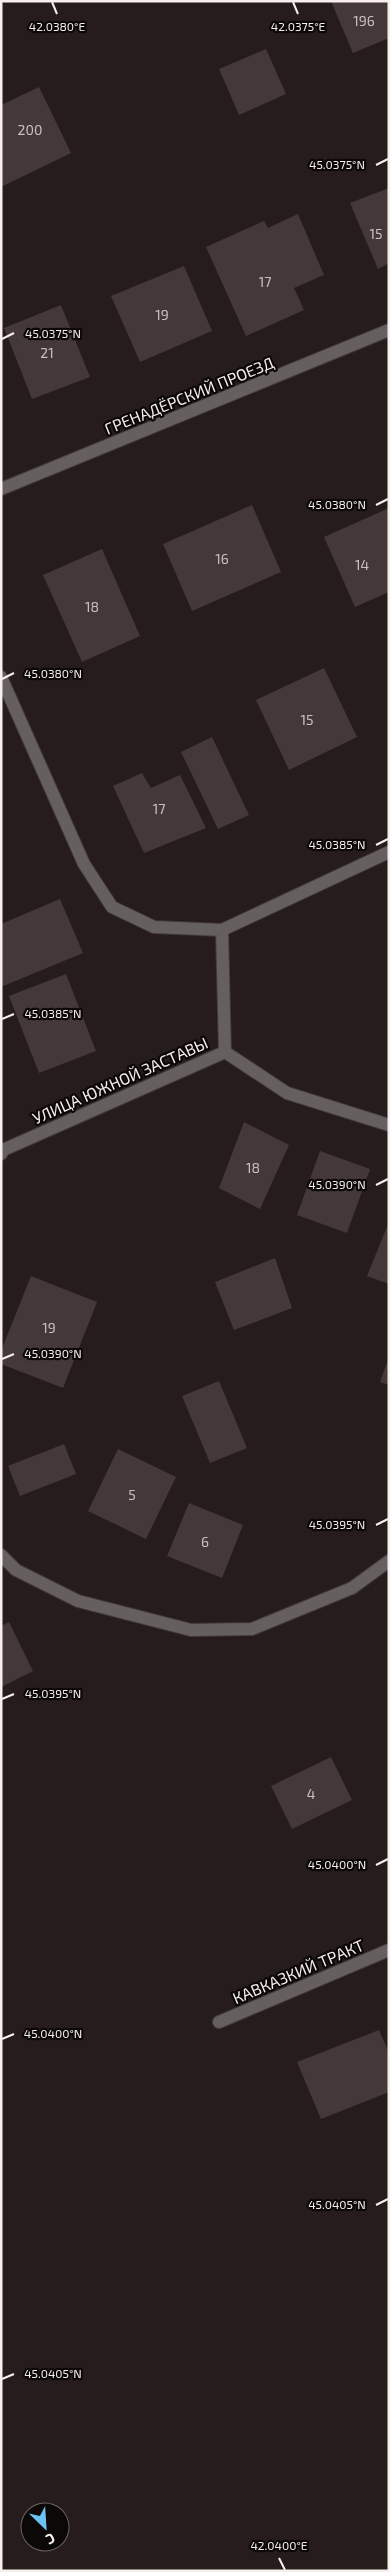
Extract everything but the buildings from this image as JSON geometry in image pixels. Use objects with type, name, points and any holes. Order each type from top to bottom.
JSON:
[{"type":"street","name":"ГРЕНАДЁРСКИЙ ПРОЕЗД","points":[[1,489],[389,330]]},
{"type":"street","points":[[1,677],[84,864],[112,907],[154,927],[222,930],[389,852]]},
{"type":"street","name":"УЛИЦА ЮЖНОЙ ЗАСТАВЫ","points":[[1,1154],[3,1150],[225,1052],[222,930]]},
{"type":"street","points":[[225,1052],[287,1093],[389,1125]]},
{"type":"street","points":[[1,1555],[16,1570],[78,1600],[191,1630],[252,1629],[352,1588],[389,1562]]},
{"type":"street","name":"КАВКАЗКИЙ ТРАКТ","points":[[219,2022],[389,1950]]}]
